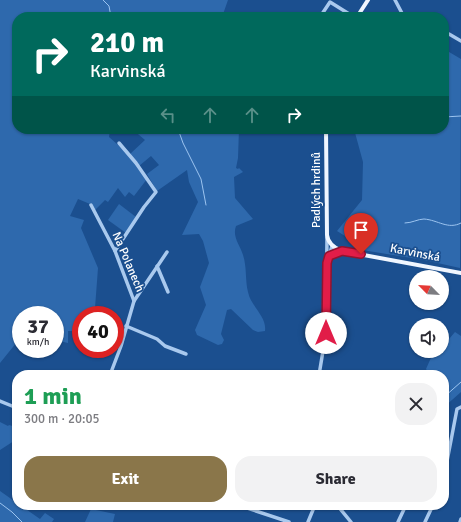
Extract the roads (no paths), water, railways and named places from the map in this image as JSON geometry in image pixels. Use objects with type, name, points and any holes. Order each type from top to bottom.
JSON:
[{"type":"main road","points":[[360,12],[368,0]]},
{"type":"main road","name":"Padlých hrdinů","points":[[326,134],[327,234]]},
{"type":"main road","points":[[327,234],[328,241],[332,246]]},
{"type":"main road","name":"Karvinská","points":[[332,246],[342,251],[461,273]]},
{"type":"street","points":[[394,0],[401,12]]},
{"type":"street","points":[[323,12],[330,2],[347,12]]},
{"type":"street","points":[[449,34],[461,41]]},
{"type":"street","points":[[115,251],[144,207],[156,192],[136,163],[119,143]]},
{"type":"street","name":"Na Polanech","points":[[91,205],[115,251],[134,301],[121,346],[112,370]]},
{"type":"street","name":"Padlých hrdinů","points":[[320,370],[326,333],[327,234]]},
{"type":"street","points":[[326,251],[332,246]]},
{"type":"street","name":"Padlých hrdinů","points":[[327,263],[332,246]]},
{"type":"street","points":[[329,256],[342,251]]},
{"type":"street","points":[[134,301],[167,252]]},
{"type":"street","points":[[157,266],[168,292]]},
{"type":"street","points":[[126,326],[157,339],[165,346],[186,354]]},
{"type":"street","points":[[0,401],[12,406]]},
{"type":"street","points":[[449,451],[457,409],[461,408]]},
{"type":"street","points":[[253,510],[289,522]]},
{"type":"street","points":[[308,522],[313,510]]},
{"type":"street","points":[[341,510],[352,522]]},
{"type":"street","points":[[398,522],[404,510]]},
{"type":"street","points":[[425,522],[431,510]]},
{"type":"waterway","points":[[103,0],[109,6],[110,12]]},
{"type":"waterway","points":[[449,117],[461,116]]},
{"type":"waterway","points":[[180,134],[201,179],[206,205]]},
{"type":"waterway","points":[[405,223],[424,219],[447,225],[456,225],[461,223]]},
{"type":"waterway","points":[[449,393],[461,382]]},
{"type":"waterway","points":[[0,503],[22,522]]}]
